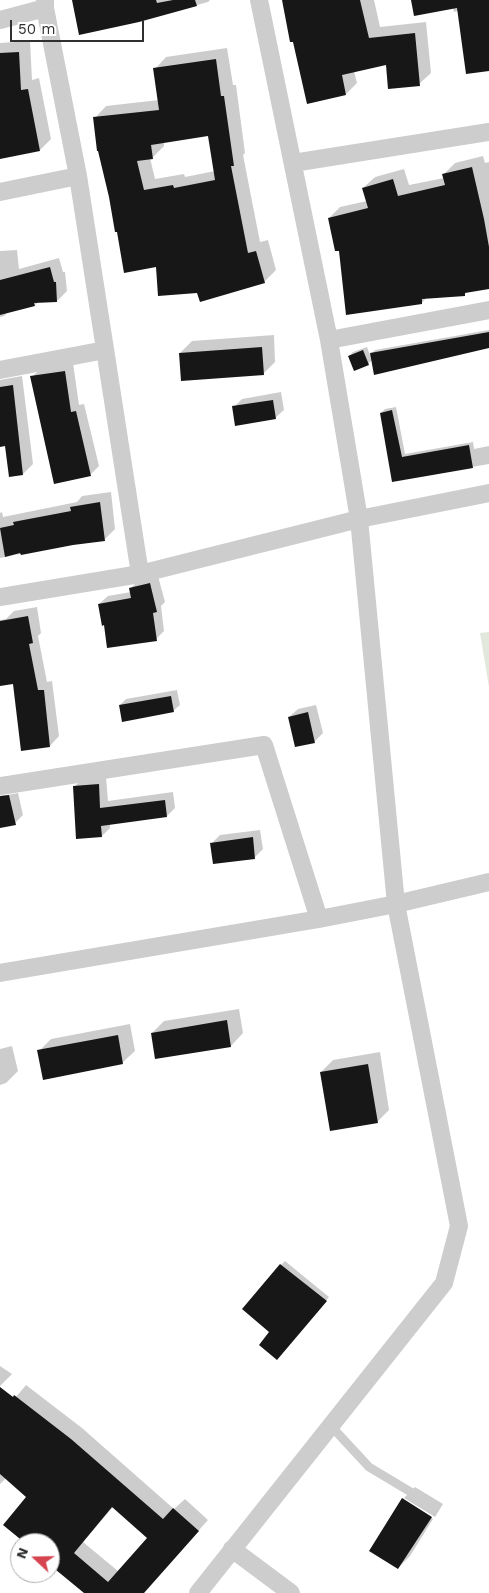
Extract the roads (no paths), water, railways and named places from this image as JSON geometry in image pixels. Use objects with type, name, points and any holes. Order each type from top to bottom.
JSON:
[{"type":"street","points":[[198,1593],[444,1283],[460,1226],[396,904],[359,519],[329,340],[259,0]]},
{"type":"street","points":[[0,20],[45,4],[78,176],[140,574]]},
{"type":"street","points":[[293,163],[489,132]]},
{"type":"street","points":[[0,192],[78,176]]},
{"type":"street","points":[[329,340],[489,310]]},
{"type":"street","points":[[0,370],[105,350]]},
{"type":"street","points":[[0,597],[140,574],[359,519],[489,493]]},
{"type":"street","points":[[0,786],[264,745],[319,919]]},
{"type":"street","points":[[0,973],[319,919],[396,904],[489,882]]},
{"type":"street","points":[[232,1549],[291,1593]]},
{"type":"lane","points":[[331,1426],[369,1466],[434,1506]]}]
